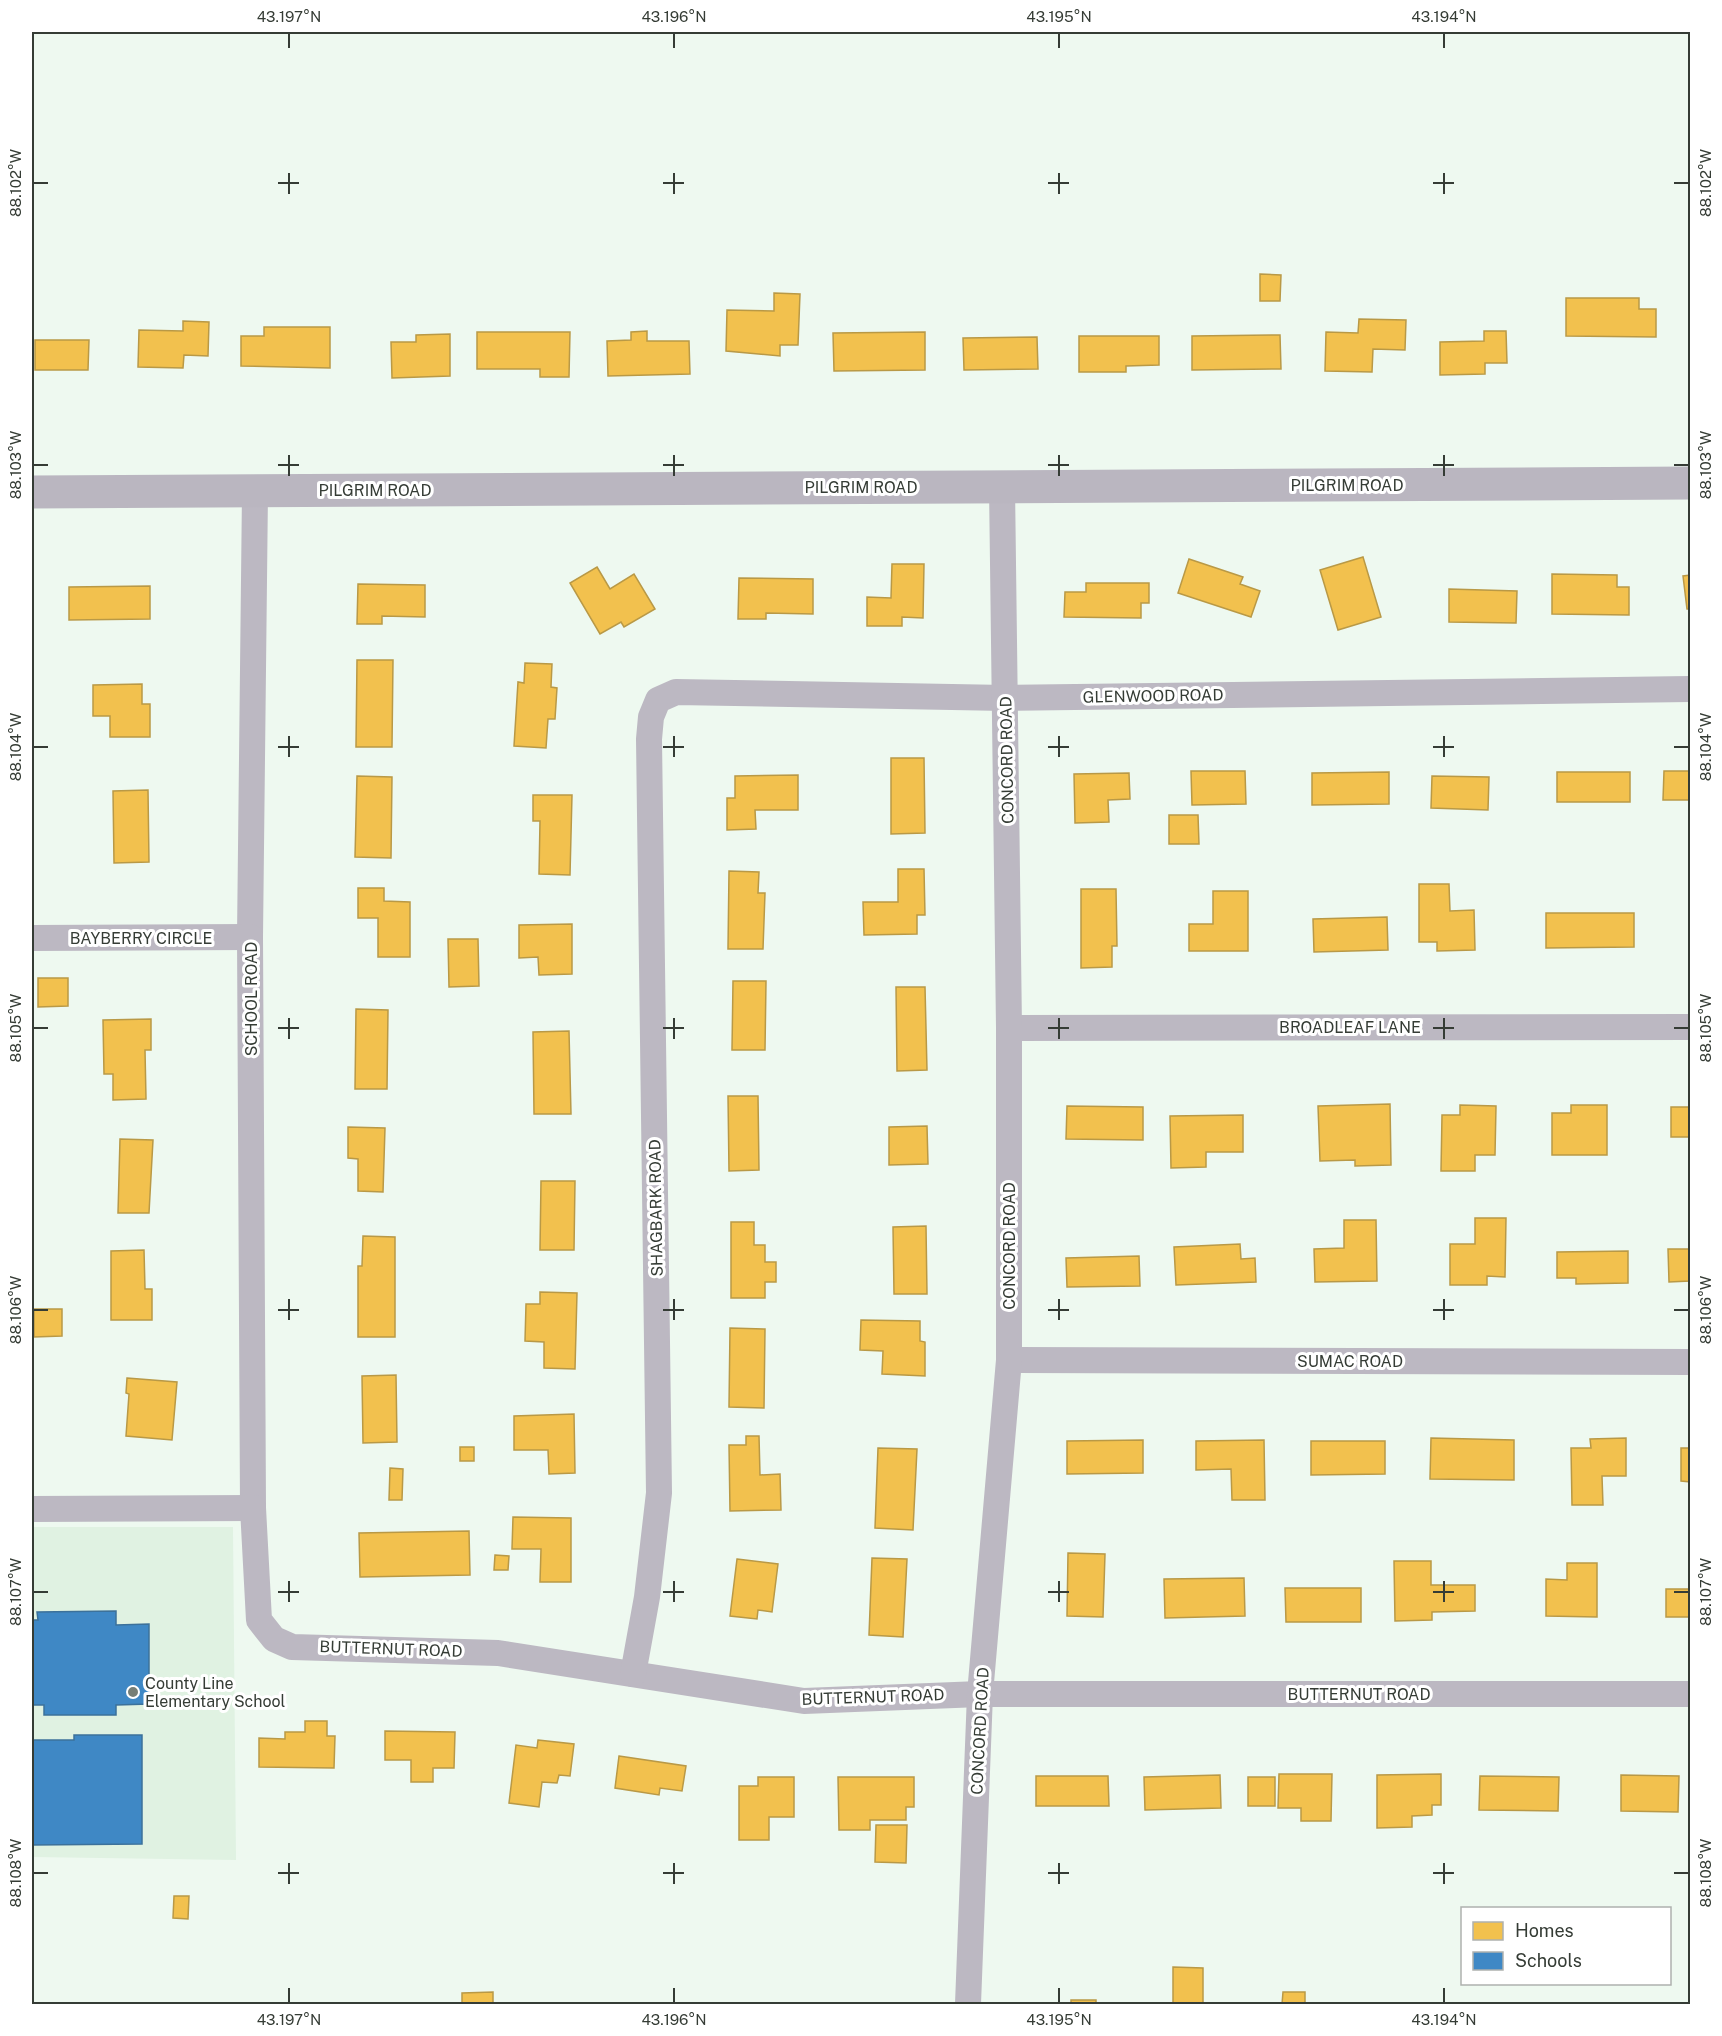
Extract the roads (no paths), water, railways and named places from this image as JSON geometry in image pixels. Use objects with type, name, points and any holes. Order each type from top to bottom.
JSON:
[{"type":"street","name":"PILGRIM ROAD","points":[[32,492],[1690,483]]},
{"type":"street","name":"CONCORD ROAD","points":[[968,2004],[980,1694],[1009,1360],[1009,1028],[1002,486]]},
{"type":"street","name":"SCHOOL ROAD","points":[[253,1508],[250,937],[255,491]]},
{"type":"street","name":"GLENWOOD ROAD","points":[[649,739],[651,717],[658,700],[676,692],[1006,698],[1690,689]]},
{"type":"street","name":"SHAGBARK ROAD","points":[[633,1674],[648,1597],[659,1493],[649,739]]},
{"type":"street","name":"BAYBERRY CIRCLE","points":[[32,938],[250,937]]},
{"type":"street","name":"BROADLEAF LANE","points":[[1009,1028],[1690,1027]]},
{"type":"street","name":"SUMAC ROAD","points":[[1009,1360],[1690,1362]]},
{"type":"street","name":"BUTTERNUT ROAD","points":[[253,1508],[260,1620],[274,1639],[292,1647],[498,1653],[804,1701],[980,1694],[1690,1694]]},
{"type":"street","points":[[32,1509],[253,1508]]},
{"type":"place","name":"County Line Elementary School","points":[[133,1692]]}]
